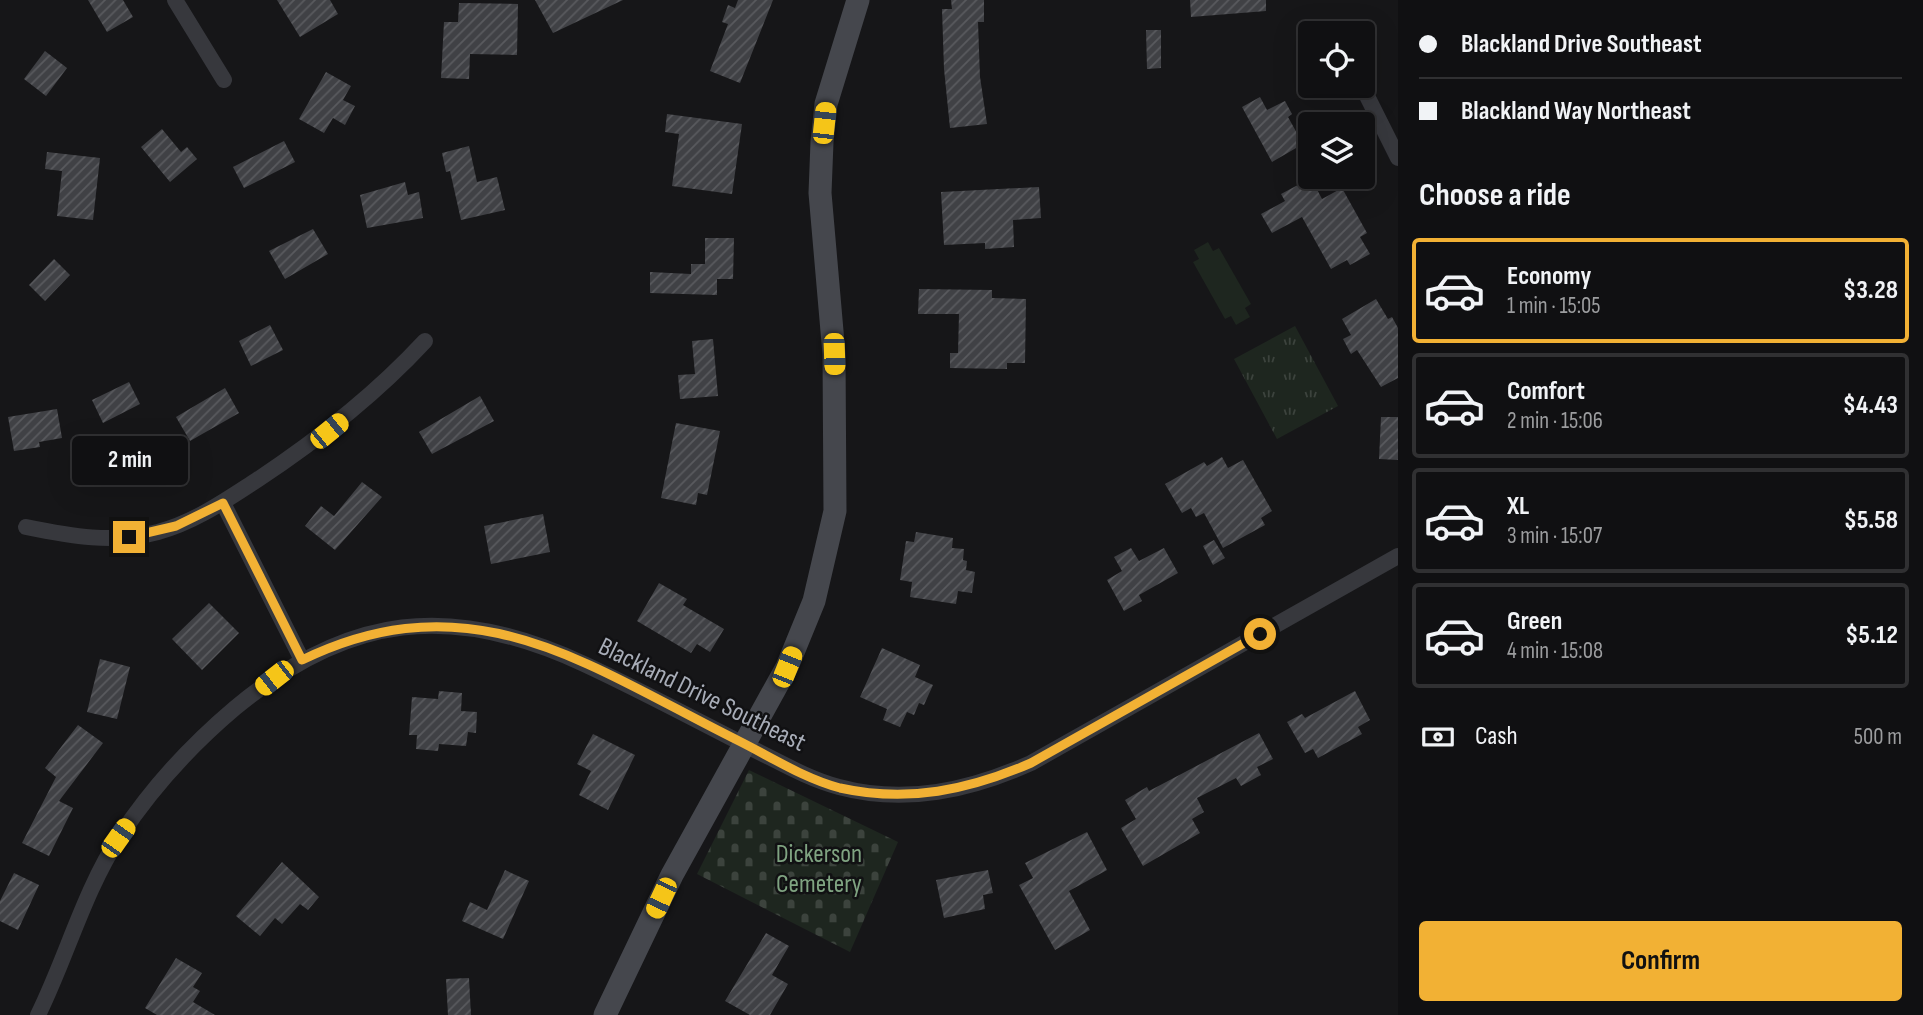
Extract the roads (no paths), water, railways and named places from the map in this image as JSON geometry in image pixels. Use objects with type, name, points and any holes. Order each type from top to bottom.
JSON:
[{"type":"street","points":[[175,0],[224,80]]},
{"type":"street","points":[[605,1015],[672,875],[787,667],[814,601],[835,512],[834,354],[820,193],[822,142],[826,104],[858,0]]},
{"type":"street","points":[[1365,98],[1398,158]]},
{"type":"street","points":[[26,527],[78,537],[129,537],[176,526],[223,503],[298,455],[370,398],[425,341]]},
{"type":"street","points":[[223,503],[302,660]]},
{"type":"street","name":"Blackland Drive Southeast","points":[[38,1015],[100,870],[156,785],[208,731],[274,678],[302,660],[359,636],[405,626],[444,624],[499,631],[583,663],[744,744],[838,787],[884,794],[926,795],[992,780],[1031,763],[1398,556]]},
{"type":"park label","name":"Dickerson Cemetery","points":[[819,869]]}]
